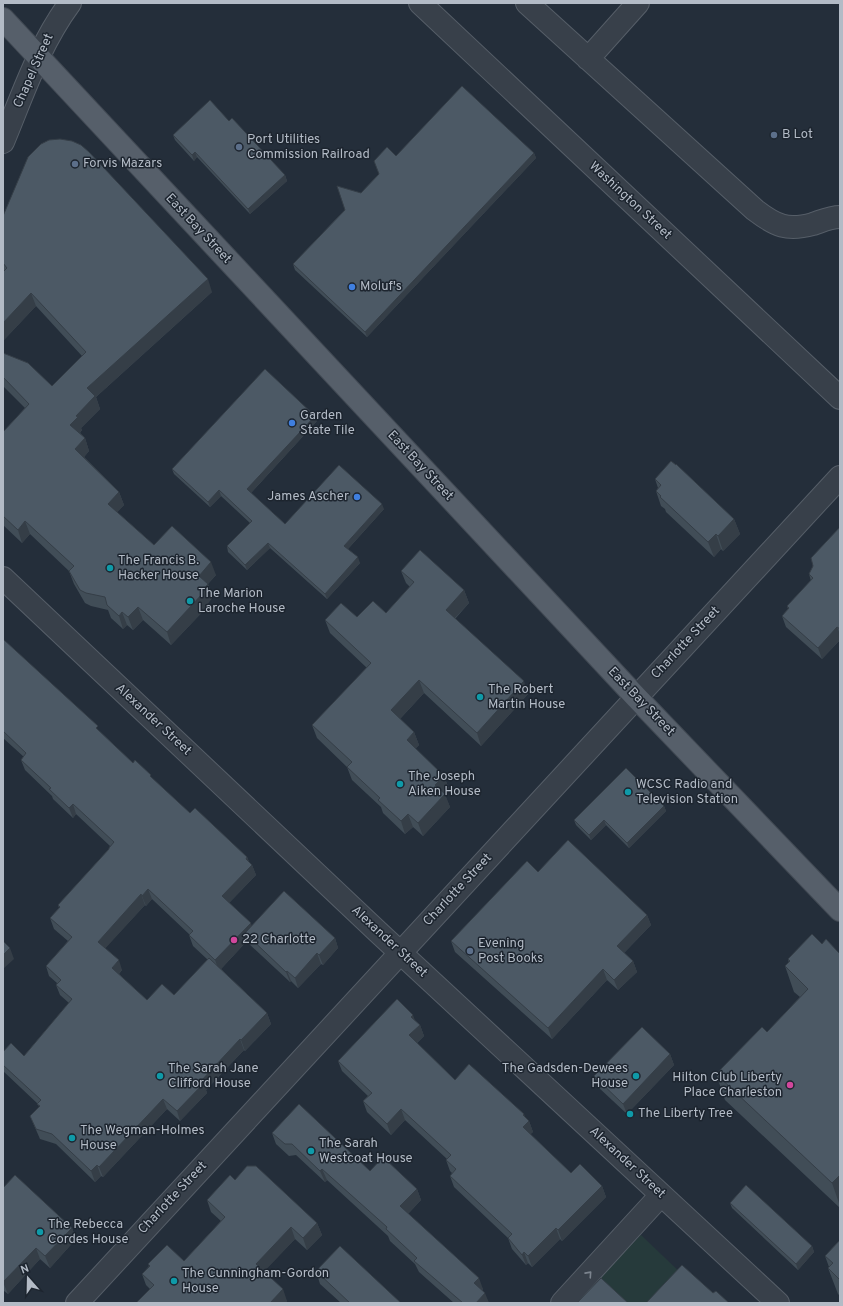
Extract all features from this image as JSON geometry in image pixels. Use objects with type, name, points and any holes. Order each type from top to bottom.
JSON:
[{"type":"main road","name":"East Bay Street","points":[[3,19],[636,697],[840,910]]},
{"type":"street","name":"Chapel Street","points":[[3,142],[38,57],[59,18],[70,3]]},
{"type":"street","name":"Washington Street","points":[[420,3],[840,398]]},
{"type":"street","points":[[527,3],[755,210],[772,223],[793,228],[833,217],[840,217]]},
{"type":"street","points":[[588,59],[638,3]]},
{"type":"street","name":"Charlotte Street","points":[[77,1303],[840,477]]},
{"type":"street","name":"Alexander Street","points":[[3,578],[400,953],[778,1303]]},
{"type":"street","points":[[562,1303],[661,1195]]},
{"type":"green space","points":[[641,1235],[686,1278],[662,1303],[626,1303],[599,1278]]},
{"type":"building","points":[[462,86],[534,153],[365,332],[293,264],[345,210],[337,186],[361,193],[379,174],[374,161],[387,147],[396,156]]},
{"type":"building","points":[[210,100],[229,121],[232,118],[285,175],[248,209],[195,152],[192,155],[173,135]]},
{"type":"building","points":[[60,139],[72,141],[81,145],[89,152],[208,279],[87,388],[95,396],[76,416],[78,417],[70,425],[85,438],[75,449],[119,492],[108,504],[154,545],[172,526],[211,562],[199,576],[208,584],[202,591],[204,592],[167,632],[138,607],[128,617],[122,612],[119,616],[107,605],[105,597],[86,593],[80,590],[69,571],[74,566],[25,521],[18,530],[3,516],[3,432],[29,404],[3,377],[3,353],[28,363],[52,386],[86,352],[31,293],[3,323],[3,272],[7,268],[3,263],[3,216],[28,157],[41,144],[49,140]]},
{"type":"building","points":[[265,369],[315,416],[247,489],[285,524],[339,465],[382,504],[344,546],[358,557],[325,594],[268,543],[245,565],[227,546],[252,521],[219,490],[208,502],[172,469]]},
{"type":"building","points":[[671,461],[734,519],[718,536],[716,534],[708,542],[660,497],[661,496],[656,491],[661,485],[655,479]]},
{"type":"building","points":[[840,527],[840,629],[837,627],[818,648],[782,616],[789,608],[787,606],[813,578],[809,574],[813,566],[811,558]]},
{"type":"building","points":[[420,550],[464,590],[446,610],[524,681],[477,733],[419,680],[391,710],[414,732],[407,740],[444,776],[435,785],[445,794],[418,823],[408,814],[401,821],[378,800],[380,798],[347,767],[352,762],[312,725],[371,663],[325,620],[341,603],[357,617],[373,601],[386,613],[414,582],[401,571]]},
{"type":"building","points":[[3,639],[98,726],[96,728],[133,763],[135,760],[190,813],[195,808],[247,857],[246,859],[252,865],[222,896],[251,923],[215,960],[189,935],[193,931],[148,889],[142,896],[141,894],[98,942],[119,960],[112,968],[147,1000],[162,984],[174,995],[209,958],[267,1013],[241,1040],[240,1039],[201,1081],[204,1083],[177,1111],[163,1099],[99,1167],[97,1165],[91,1171],[52,1134],[36,1129],[30,1116],[40,1106],[37,1104],[41,1100],[3,1065],[3,1052],[11,1043],[24,1056],[72,999],[56,985],[61,980],[46,966],[72,937],[50,918],[60,907],[58,905],[114,842],[73,804],[69,808],[49,789],[51,788],[21,760],[26,753],[3,731]]},
{"type":"building","name":"WCSC Radio and Television Station","points":[[626,768],[664,806],[627,843],[604,820],[589,835],[574,820]]},
{"type":"building","points":[[568,840],[647,915],[617,946],[633,961],[614,980],[603,969],[548,1028],[451,941],[527,861],[538,872]]},
{"type":"building","points":[[284,891],[335,938],[319,955],[317,953],[295,978],[287,971],[286,972],[245,933]]},
{"type":"building","name":"Hilton Club Liberty Place Charleston","points":[[812,934],[822,944],[826,939],[839,953],[840,951],[840,1175],[832,1183],[716,1074],[762,1027],[767,1032],[808,989],[785,966],[790,961],[788,959]]},
{"type":"building","points":[[3,941],[10,948],[3,955]]},
{"type":"building","points":[[397,999],[413,1015],[411,1017],[420,1025],[409,1035],[455,1080],[469,1064],[524,1114],[523,1115],[529,1121],[523,1127],[571,1173],[580,1164],[602,1186],[558,1230],[556,1228],[528,1256],[524,1252],[522,1255],[508,1238],[512,1234],[450,1176],[456,1169],[446,1160],[451,1155],[401,1109],[387,1124],[363,1101],[372,1093],[338,1061]]},
{"type":"building","name":"The Gadsden-Dewees House","points":[[642,1027],[670,1054],[623,1104],[594,1076]]},
{"type":"building","points":[[299,1104],[370,1171],[383,1157],[417,1189],[400,1206],[479,1278],[474,1283],[485,1293],[476,1303],[463,1303],[414,1261],[417,1258],[386,1229],[387,1227],[322,1169],[320,1171],[292,1144],[285,1144],[272,1133]]},
{"type":"building","points":[[247,1166],[256,1166],[317,1223],[303,1238],[291,1227],[256,1264],[283,1289],[270,1303],[136,1303],[154,1285],[142,1274],[150,1266],[148,1264],[167,1245],[184,1261],[225,1217],[207,1200],[230,1175],[235,1180]]},
{"type":"building","name":"The Rebecca Cordes House","points":[[15,1175],[72,1228],[45,1256],[36,1248],[3,1282],[3,1188]]},
{"type":"building","points":[[746,1185],[812,1246],[796,1264],[730,1203]]},
{"type":"building","points":[[840,1240],[840,1280],[828,1268],[833,1263],[825,1256]]},
{"type":"building","points":[[340,1246],[401,1303],[350,1303],[316,1271]]},
{"type":"building","points":[[682,1265],[713,1293],[716,1291],[729,1303],[646,1303]]},
{"type":"building","points":[[601,1278],[628,1303],[577,1303]]},
{"type":"place","name":"B Lot","points":[[774,135]]},
{"type":"place","name":"Port Utilities Commission Railroad","points":[[239,147]]},
{"type":"place","name":"Forvis Mazars","points":[[75,164]]},
{"type":"place","name":"Moluf's","points":[[352,287]]},
{"type":"place","name":"Garden State Tile","points":[[292,423]]},
{"type":"place","name":"James Ascher","points":[[357,497]]},
{"type":"place","name":"The Francis B. Hacker House","points":[[110,568]]},
{"type":"place","name":"The Marion Laroche House","points":[[190,601]]},
{"type":"place","name":"The Robert Martin House","points":[[480,697]]},
{"type":"place","name":"The Joseph Aiken House","points":[[400,784]]},
{"type":"place","name":"WCSC Radio and Television Station","points":[[628,792]]},
{"type":"place","name":"22 Charlotte","points":[[234,940]]},
{"type":"place","name":"Evening Post Books","points":[[470,951]]},
{"type":"place","name":"The Sarah Jane Clifford House","points":[[160,1076]]},
{"type":"place","name":"The Gadsden-Dewees House","points":[[636,1076]]},
{"type":"place","name":"Hilton Club Liberty Place Charleston","points":[[790,1085]]},
{"type":"place","name":"The Liberty Tree","points":[[630,1114]]},
{"type":"place","name":"The Wegman-Holmes House","points":[[72,1138]]},
{"type":"place","name":"The Sarah Westcoat House","points":[[311,1151]]},
{"type":"place","name":"The Rebecca Cordes House","points":[[40,1232]]},
{"type":"place","name":"The Cunningham-Gordon House","points":[[174,1281]]}]
